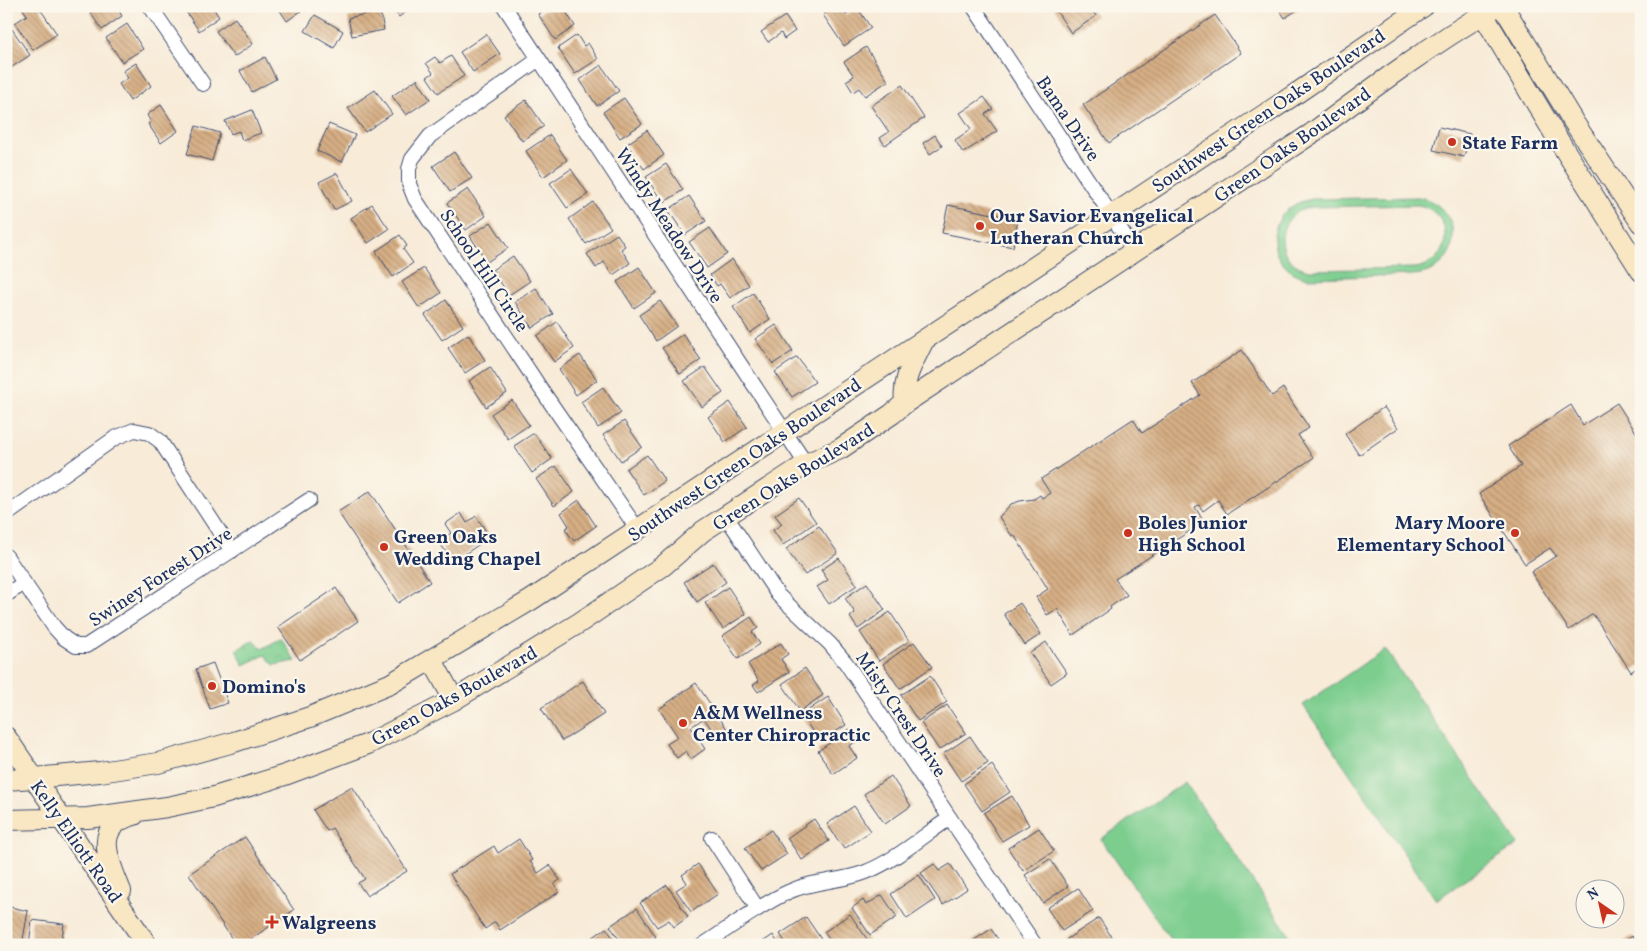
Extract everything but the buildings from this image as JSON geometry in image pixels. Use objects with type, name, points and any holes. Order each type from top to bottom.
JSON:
[{"type":"main road","name":"Southwest Green Oaks Boulevard","points":[[6,780],[100,772],[158,763],[310,718],[390,684],[531,600],[638,530],[1424,6]]},
{"type":"main road","points":[[1503,6],[1573,121],[1641,223]]},
{"type":"main road","points":[[1486,9],[1554,133],[1641,271]]},
{"type":"main road","name":"Green Oaks Boulevard","points":[[6,820],[88,818],[146,810],[214,797],[285,775],[368,744],[454,700],[548,643],[628,591],[663,566],[703,531],[806,464],[840,450],[905,404],[1312,134],[1375,86],[1486,9]]},
{"type":"main road","points":[[905,404],[903,391],[909,370],[924,340]]},
{"type":"main road","points":[[432,660],[454,700]]},
{"type":"main road","name":"Kelly Elliott Road","points":[[6,737],[147,945]]},
{"type":"main road","points":[[129,917],[127,906],[108,858],[106,840],[115,823],[123,818],[146,810]]},
{"type":"street","points":[[150,6],[203,84]]},
{"type":"street","name":"Windy Meadow Drive","points":[[504,6],[806,464]]},
{"type":"street","name":"Bama Drive","points":[[973,6],[1135,251]]},
{"type":"street","name":"School Hill Circle","points":[[539,60],[430,136],[412,159],[409,169],[409,184],[426,216],[638,530]]},
{"type":"street","points":[[6,515],[115,438],[134,430],[149,433],[160,442],[232,551]]},
{"type":"street","name":"Swiney Forest Drive","points":[[8,561],[54,627],[64,638],[76,646],[86,646],[309,500]]},
{"type":"street","name":"Misty Crest Drive","points":[[726,516],[778,596],[830,644],[846,663],[1035,945]]},
{"type":"street","points":[[6,595],[24,583]]},
{"type":"street","points":[[703,945],[788,892],[813,883],[865,872],[888,861],[950,818]]},
{"type":"street","points":[[712,838],[758,909]]},
{"type":"green space","points":[[1419,197],[1435,203],[1445,213],[1451,225],[1453,238],[1450,251],[1443,262],[1431,271],[1415,275],[1308,278],[1292,272],[1282,262],[1276,250],[1274,237],[1277,224],[1285,212],[1297,204],[1313,199]],"holes":[[[1418,205],[1430,210],[1439,218],[1444,227],[1445,238],[1443,248],[1437,257],[1428,264],[1415,268],[1309,270],[1297,265],[1288,257],[1283,248],[1282,237],[1285,227],[1291,218],[1300,211],[1313,207]]]},
{"type":"green space","points":[[281,638],[296,661],[274,665],[265,655],[244,665],[236,650],[254,640],[262,649]]},
{"type":"green space","points":[[1385,649],[1518,844],[1436,900],[1303,705]]},
{"type":"green space","points":[[1185,782],[1296,945],[1174,945],[1101,839]]},
{"type":"place","name":"State Farm","points":[[1452,142]]},
{"type":"place","name":"Our Savior Evangelical Lutheran Church","points":[[980,226]]},
{"type":"place","name":"Boles Junior High School","points":[[1128,533]]},
{"type":"place","name":"Mary Moore Elementary School","points":[[1515,533]]},
{"type":"place","name":"Green Oaks Wedding Chapel","points":[[384,547]]},
{"type":"place","name":"Domino's","points":[[212,686]]},
{"type":"place","name":"A&M Wellness Center Chiropractic","points":[[683,723]]},
{"type":"place","name":"Walgreens","points":[[272,922]]}]
